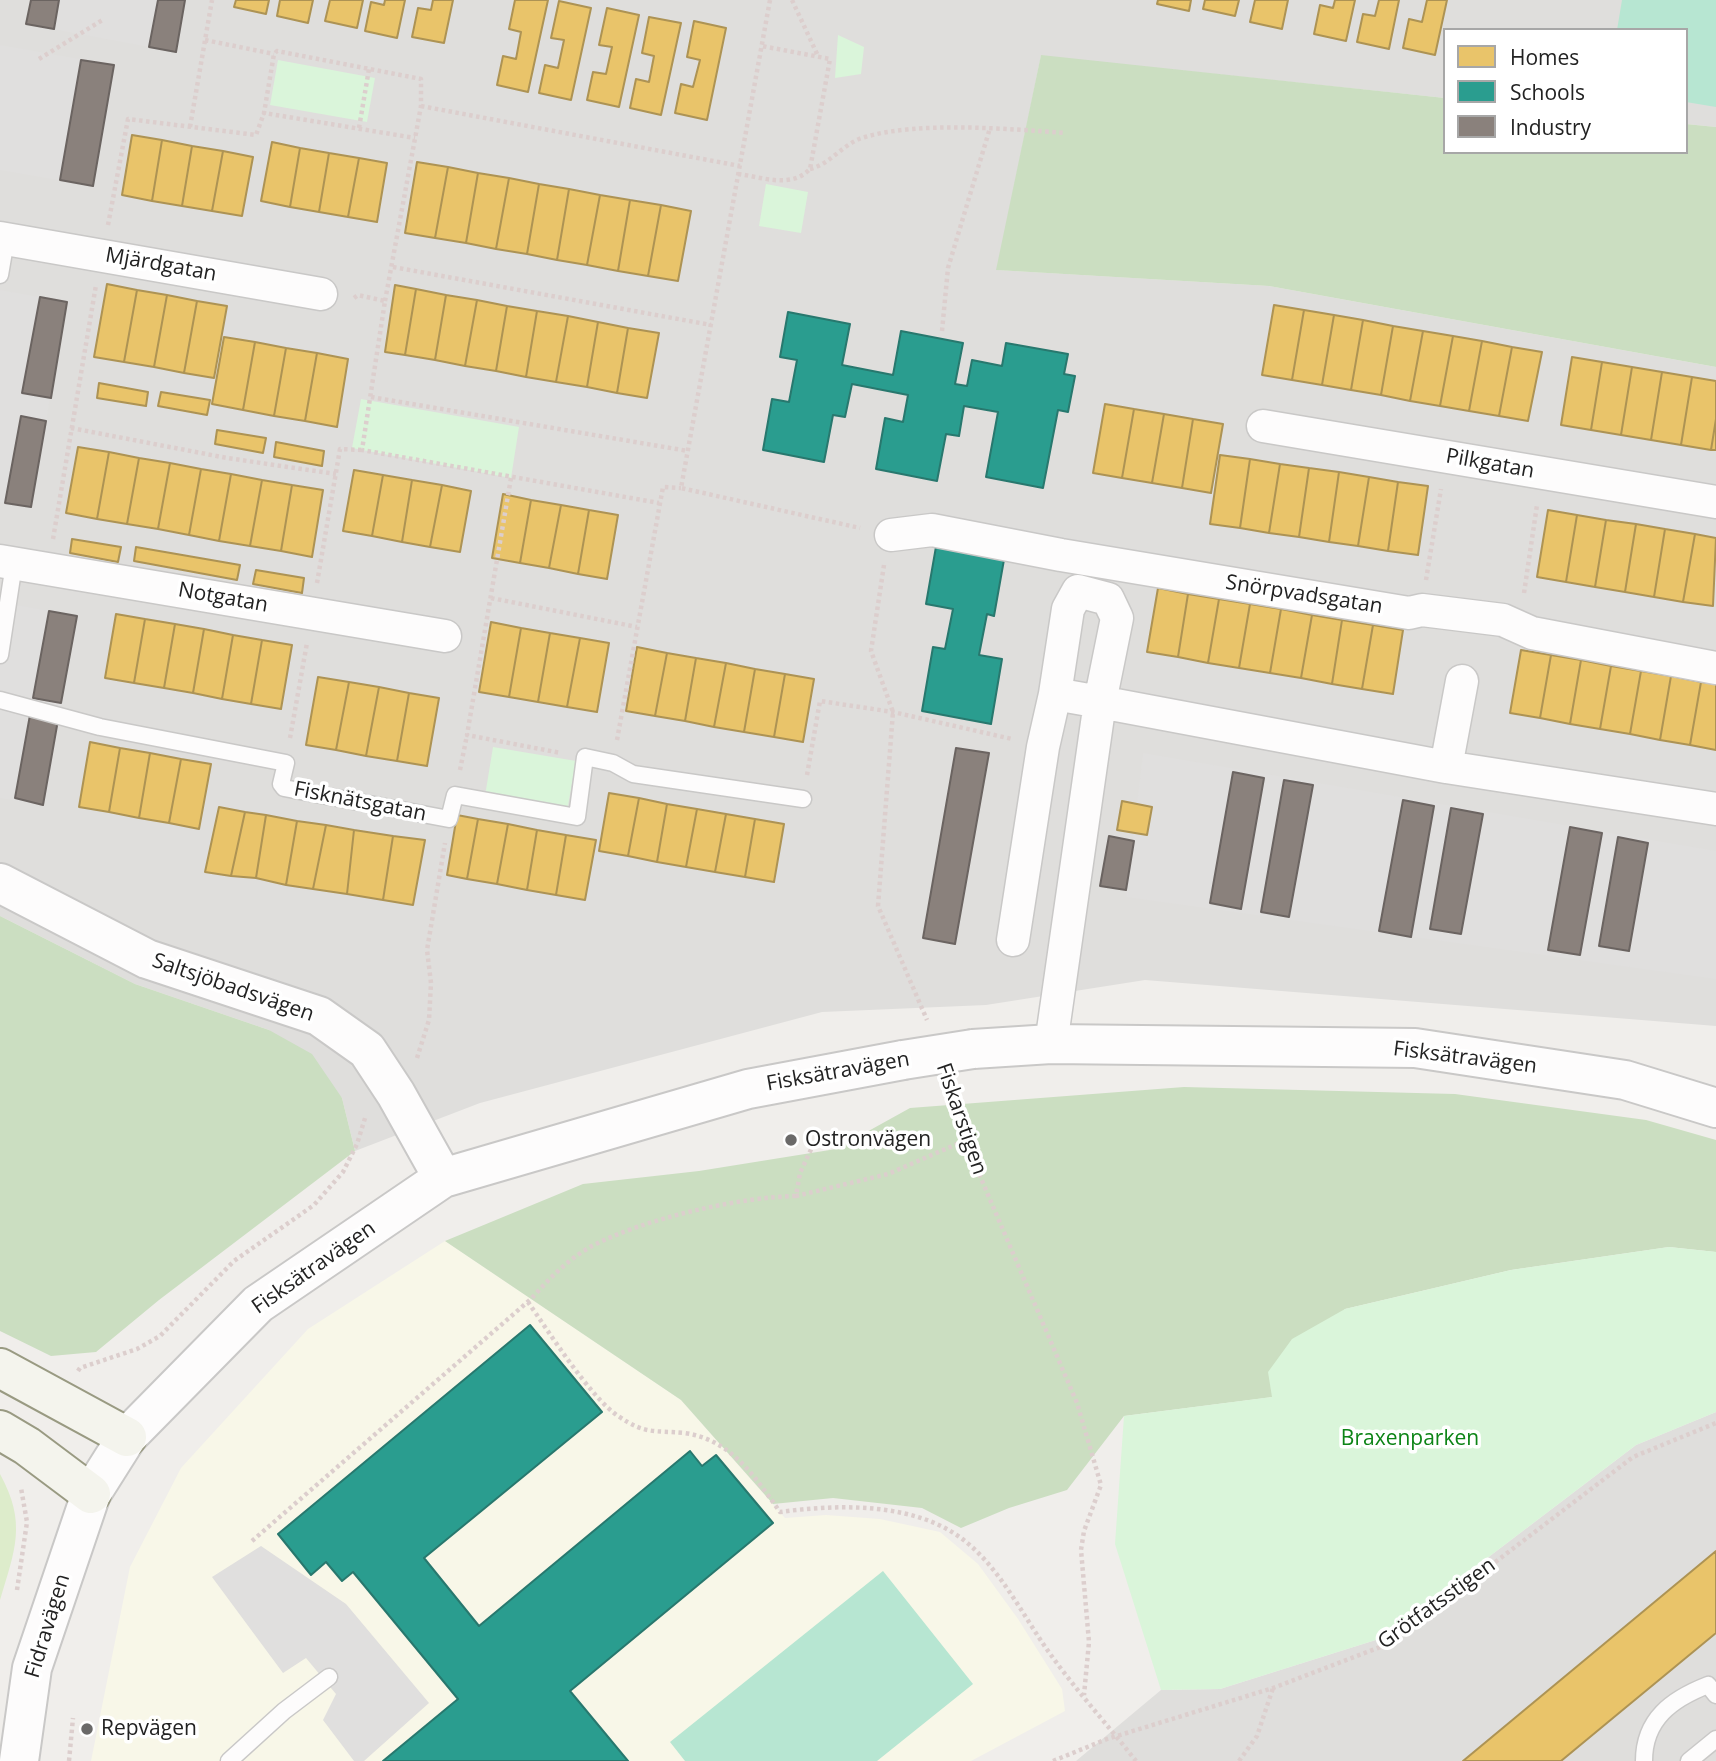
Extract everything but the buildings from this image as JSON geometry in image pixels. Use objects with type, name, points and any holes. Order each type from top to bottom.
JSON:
[{"type":"main road","points":[[0,1368],[127,1437]]},
{"type":"main road","points":[[0,1430],[27,1446],[91,1494]]},
{"type":"street","name":"Mjärdgatan","points":[[3,239],[321,294]]},
{"type":"street","name":"Pilkgatan","points":[[1263,426],[1716,502]]},
{"type":"street","name":"Snörpvadsgatan","points":[[891,535],[932,530],[1061,555],[1396,610],[1422,610],[1503,621],[1532,633],[1716,668]]},
{"type":"street","name":"Notgatan","points":[[7,563],[445,636]]},
{"type":"street","points":[[1013,940],[1068,609],[1078,591],[1100,594],[1115,608],[1117,618],[1100,702],[1051,1044]]},
{"type":"street","points":[[1446,767],[1462,681]]},
{"type":"street","points":[[1055,694],[1446,767],[1716,809]]},
{"type":"street","name":"Saltsjöbadsvägen","points":[[0,883],[147,959],[320,1016],[367,1050],[396,1094],[443,1178]]},
{"type":"street","name":"Fisksätravägen","points":[[91,1494],[127,1437],[258,1304],[443,1178],[748,1089],[973,1049],[1051,1044],[1415,1048],[1625,1080],[1716,1108]]},
{"type":"street","name":"Fidravägen","points":[[19,1761],[32,1668],[91,1494]]},
{"type":"lane","points":[[0,275],[3,239]]},
{"type":"lane","points":[[0,655],[7,563]]},
{"type":"lane","name":"Fisknätsgatan","points":[[0,700],[100,727],[286,763],[281,784],[284,788],[449,819],[455,795],[577,817],[585,757]]},
{"type":"lane","points":[[585,757],[613,763],[633,774],[803,799]]},
{"type":"lane","points":[[229,1761],[284,1711],[329,1677]]},
{"type":"lane","points":[[1644,1761],[1644,1743],[1654,1719],[1684,1695],[1713,1686]]},
{"type":"lane","points":[[1689,1761],[1716,1739]]},
{"type":"path","points":[[190,127],[212,0]]},
{"type":"path","points":[[681,488],[771,0]]},
{"type":"path","points":[[792,0],[818,57]]},
{"type":"path","points":[[39,60],[104,19]]},
{"type":"path","points":[[205,40],[421,79],[421,106],[385,301],[362,450],[659,503]]},
{"type":"path","points":[[762,46],[830,59],[810,169]]},
{"type":"path","points":[[48,569],[128,119],[257,135],[264,113],[274,54]]},
{"type":"path","points":[[359,128],[369,69]]},
{"type":"path","points":[[421,106],[740,166]]},
{"type":"path","points":[[264,113],[415,138]]},
{"type":"path","points":[[738,174],[787,181],[801,178],[810,169],[823,166],[840,149],[863,137],[889,132],[990,128],[1066,132]]},
{"type":"path","points":[[942,331],[948,268],[990,128]]},
{"type":"path","points":[[393,267],[711,325]]},
{"type":"path","points":[[321,294],[354,299],[358,295],[385,301]]},
{"type":"path","points":[[371,397],[688,451]]},
{"type":"path","points":[[71,428],[227,458],[336,474]]},
{"type":"path","points":[[1422,610],[1447,457]]},
{"type":"path","points":[[1519,627],[1542,473]]},
{"type":"path","points":[[455,795],[511,478]]},
{"type":"path","points":[[613,763],[663,486],[891,535],[871,651],[893,712],[878,906],[928,1024]]},
{"type":"path","points":[[491,598],[637,627]]},
{"type":"path","points":[[803,799],[820,701],[893,712],[1043,747]]},
{"type":"path","points":[[467,735],[585,757]]},
{"type":"path","points":[[396,1094],[420,1077],[416,1053],[425,1040],[429,1020],[431,983],[427,950],[449,819]]},
{"type":"path","name":"Fiskarstigen","points":[[946,1077],[965,1141],[1077,1402],[1101,1485],[1084,1531],[1081,1550],[1089,1642],[1084,1695]]},
{"type":"path","points":[[252,1541],[528,1302],[555,1273],[592,1247],[643,1225],[769,1196],[796,1196],[888,1174],[965,1141]]},
{"type":"path","points":[[796,1196],[800,1172],[814,1143]]},
{"type":"path","points":[[528,1302],[572,1364],[615,1414],[646,1432],[686,1433],[723,1445],[752,1474],[780,1512],[823,1507],[896,1513],[939,1523],[967,1543],[996,1574],[1047,1650],[1136,1761]]},
{"type":"path","name":"Grötfatsstigen","points":[[1053,1761],[1116,1736],[1273,1688],[1388,1644],[1633,1457],[1716,1423]]},
{"type":"path","points":[[1239,1761],[1257,1736],[1273,1688]]},
{"type":"path","points":[[69,1761],[73,1718]]},
{"type":"shaded area","points":[[0,0],[1716,0],[1716,127],[1688,124],[1688,28],[1443,28],[1443,98],[1041,56],[997,270],[1269,286],[1716,367],[1716,1026],[1145,980],[986,1005],[822,1012],[480,1103],[355,1151],[342,1098],[269,1030],[135,984],[0,916]]},
{"type":"shaded area","points":[[31,0],[185,0],[176,52],[26,24]]},
{"type":"shaded area","points":[[0,45],[114,65],[93,186],[0,170]]},
{"type":"shaded area","points":[[0,290],[67,302],[31,507],[0,502]]},
{"type":"shaded area","points":[[0,602],[77,616],[43,805],[0,798]]},
{"type":"shaded area","points":[[1143,753],[1716,851],[1716,979],[1126,897]]},
{"type":"shaded area","points":[[445,1241],[681,1400],[785,1518],[826,1515],[880,1519],[940,1532],[978,1564],[1018,1619],[1062,1689],[1065,1711],[971,1761],[91,1761],[130,1567],[181,1468],[308,1329]]},
{"type":"shaded area","points":[[1716,1412],[1716,1761],[1076,1761],[1161,1690],[1220,1689],[1382,1638],[1636,1445]]},
{"type":"shaded area","points":[[261,1546],[346,1604],[429,1703],[364,1761],[354,1761],[323,1720],[336,1694],[306,1658],[283,1673],[212,1577]]},
{"type":"green space","points":[[1622,0],[1716,0],[1716,107],[1688,102],[1688,28],[1617,28]]},
{"type":"green space","points":[[838,35],[864,47],[861,74],[835,78]]},
{"type":"green space","points":[[1041,55],[1443,98],[1443,154],[1688,154],[1688,124],[1716,127],[1716,367],[1269,286],[996,270]]},
{"type":"green space","points":[[278,60],[375,78],[367,122],[270,105]]},
{"type":"green space","points":[[766,184],[808,192],[801,233],[759,226]]},
{"type":"green space","points":[[361,399],[519,427],[511,478],[352,448]]},
{"type":"green space","points":[[493,747],[576,761],[567,811],[485,796]]},
{"type":"green space","points":[[0,916],[135,984],[269,1030],[312,1054],[342,1098],[355,1151],[159,1300],[96,1352],[51,1356],[0,1331]]},
{"type":"green space","points":[[1184,1087],[1455,1094],[1646,1120],[1716,1140],[1716,1252],[1669,1247],[1511,1270],[1345,1309],[1273,1397],[1124,1416],[1067,1490],[1009,1508],[961,1528],[922,1508],[833,1498],[773,1504],[681,1400],[445,1241],[583,1184],[699,1171],[836,1149],[910,1108]]},
{"type":"green space","name":"Braxenparken","points":[[1669,1247],[1716,1252],[1716,1412],[1636,1445],[1382,1638],[1220,1689],[1161,1690],[1115,1544],[1124,1416],[1272,1397],[1268,1372],[1292,1339],[1345,1309],[1511,1270]]},
{"type":"green space","points":[[0,1474],[13,1507],[16,1537],[0,1600]]},
{"type":"green space","points":[[883,1571],[973,1684],[877,1761],[685,1761],[670,1742]]},
{"type":"place","name":"Ostronvägen","points":[[791,1140]]},
{"type":"place","name":"Repvägen","points":[[87,1729]]}]
